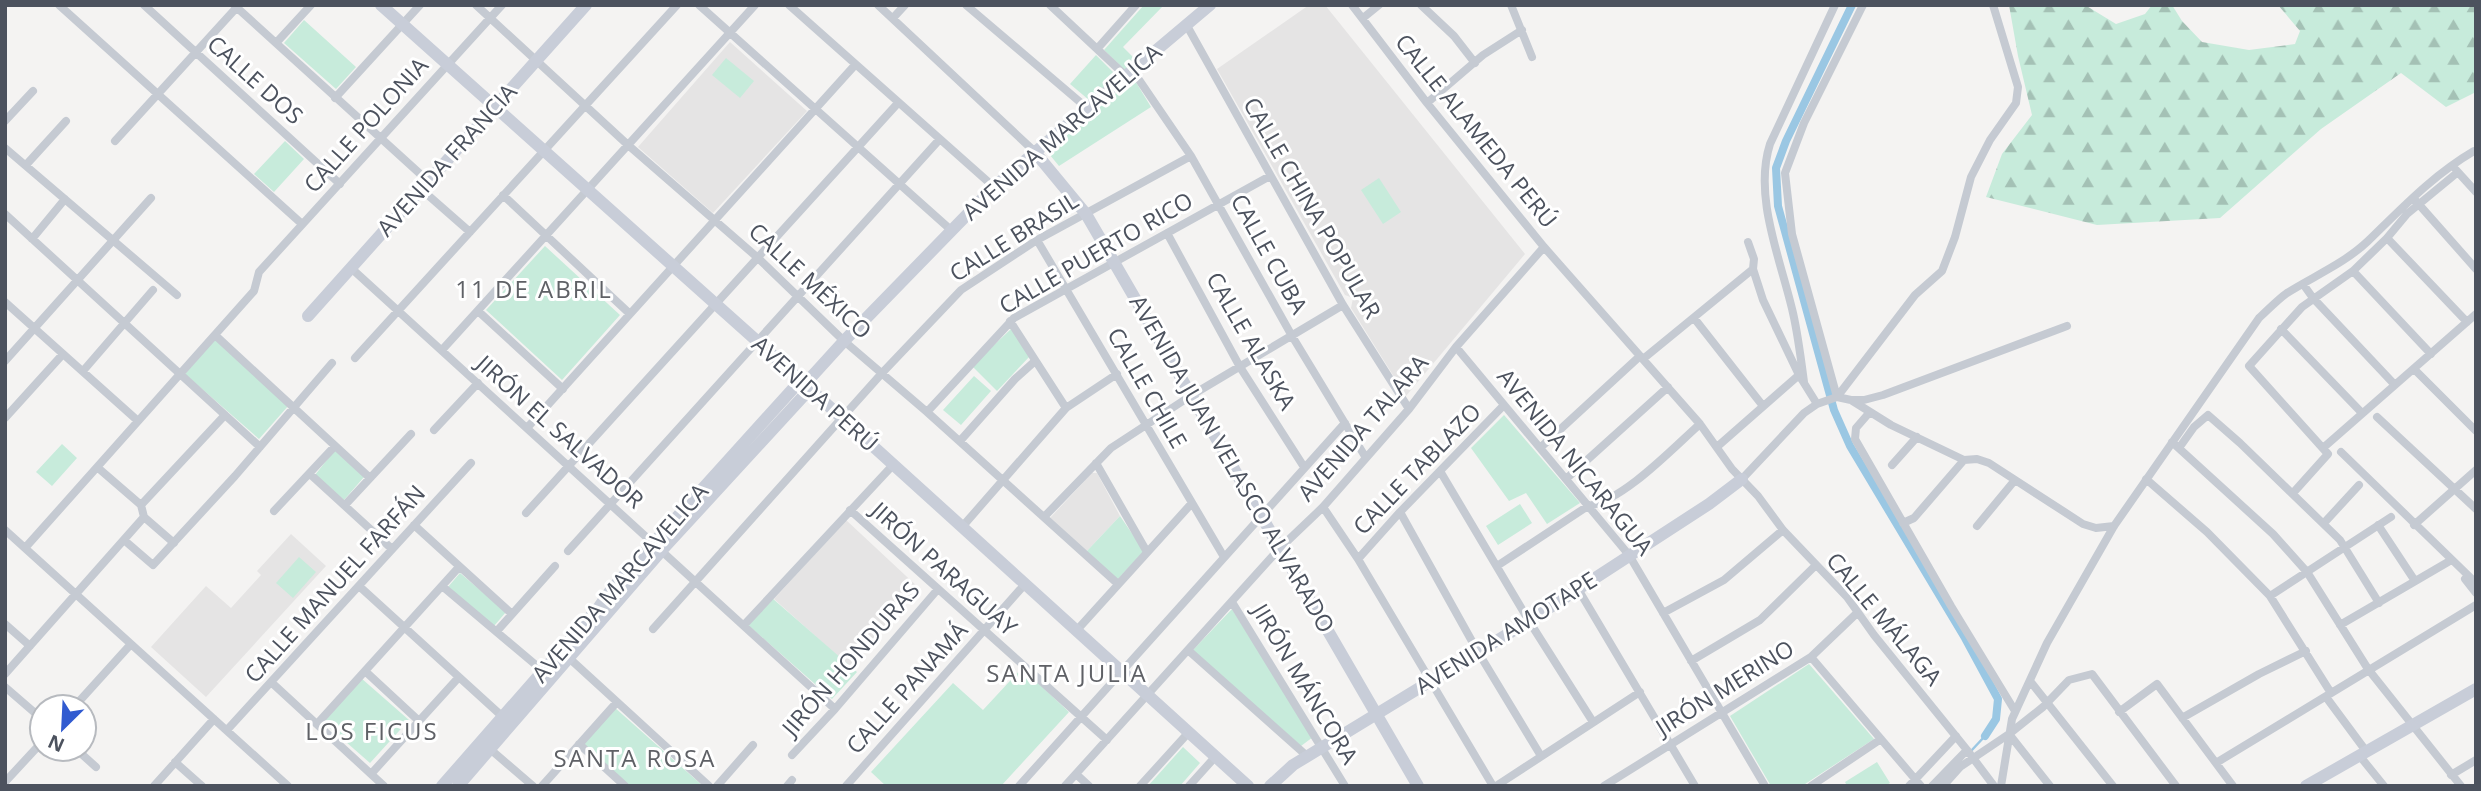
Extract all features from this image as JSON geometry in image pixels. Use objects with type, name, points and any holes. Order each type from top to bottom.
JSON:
[{"type":"street","points":[[59,5],[302,224]]},
{"type":"street","name":"CALLE DOS","points":[[144,5],[340,184]]},
{"type":"street","points":[[276,43],[311,5]]},
{"type":"street","name":"AVENIDA PERÚ","points":[[381,5],[1248,786]]},
{"type":"street","points":[[335,97],[420,5]]},
{"type":"street","name":"CALLE MÉXICO","points":[[476,5],[628,145],[758,258],[844,341],[960,440],[1118,584]]},
{"type":"street","name":"CALLE POLONIA","points":[[25,548],[254,291],[259,272],[502,5]]},
{"type":"street","name":"AVENIDA FRANCIA","points":[[308,316],[586,5]]},
{"type":"street","points":[[355,358],[677,5]]},
{"type":"street","points":[[699,5],[951,230]]},
{"type":"street","points":[[442,350],[755,5]]},
{"type":"street","points":[[789,5],[994,187]]},
{"type":"street","points":[[878,5],[1034,151]]},
{"type":"street","points":[[893,19],[905,5]]},
{"type":"street","points":[[966,5],[1087,108]]},
{"type":"street","name":"CALLE CUBA","points":[[1050,5],[1097,49],[1130,74],[1191,156],[1292,336],[1366,458]]},
{"type":"street","points":[[1059,13],[1066,5]]},
{"type":"street","points":[[1097,49],[1136,5]]},
{"type":"street","name":"AVENIDA MARCAVELICA","points":[[442,786],[569,658],[616,594],[657,546],[844,341],[951,230],[1034,151],[1210,5]]},
{"type":"street","name":"CALLE ALAMEDA PERÚ","points":[[1352,5],[1427,103],[1544,247],[1642,358]]},
{"type":"street","points":[[1363,18],[1379,5]]},
{"type":"street","points":[[1421,5],[1454,36],[1475,62]]},
{"type":"street","points":[[1511,5],[1532,57]]},
{"type":"street","points":[[1802,379],[1794,316],[1765,195],[1765,169],[1770,144],[1835,5]]},
{"type":"street","points":[[1837,397],[1792,234],[1785,173],[1804,123],[1864,5]]},
{"type":"street","points":[[1837,397],[1915,295],[1942,271],[1971,177],[1990,141],[2016,103],[2018,87],[1993,5]]},
{"type":"street","points":[[115,141],[237,6],[380,139],[470,232]]},
{"type":"street","name":"CALLE CHINA POPULAR","points":[[1186,24],[1343,305],[1409,409]]},
{"type":"street","points":[[1427,103],[1475,62],[1521,30]]},
{"type":"street","points":[[527,428],[855,65]]},
{"type":"street","points":[[5,121],[33,90]]},
{"type":"street","points":[[526,513],[898,103]]},
{"type":"street","points":[[26,165],[66,121]]},
{"type":"street","points":[[568,551],[939,140]]},
{"type":"street","points":[[5,148],[177,295]]},
{"type":"street","name":"AVENIDA JUAN VELASCO ALVARADO","points":[[1034,151],[1086,214],[1115,261],[1418,786]]},
{"type":"street","points":[[2175,445],[2259,318],[2285,295],[2336,265],[2368,241],[2476,152]]},
{"type":"street","name":"CALLE BRASIL","points":[[653,629],[883,372],[961,290],[1037,240],[1191,156]]},
{"type":"street","points":[[2454,169],[2476,192]]},
{"type":"street","name":"CALLE PUERTO RICO","points":[[927,412],[1010,321],[1270,176]]},
{"type":"street","points":[[503,195],[630,314]]},
{"type":"street","points":[[5,361],[150,198]]},
{"type":"street","points":[[32,239],[65,199]]},
{"type":"street","points":[[2293,493],[2328,454],[2249,366],[2313,298],[2353,271],[2387,238],[2415,201]]},
{"type":"street","points":[[2415,201],[2476,269]]},
{"type":"street","points":[[5,214],[260,447]]},
{"type":"street","name":"CALLE ALASKA","points":[[1167,233],[1240,367],[1304,467]]},
{"type":"street","points":[[2387,238],[2468,322]]},
{"type":"street","name":"CALLE CHILE","points":[[1037,240],[1223,557]]},
{"type":"street","points":[[1748,242],[1763,300],[1817,404]]},
{"type":"street","name":"AVENIDA TALARA","points":[[1065,786],[1279,549],[1323,507],[1409,409],[1456,347],[1544,247]]},
{"type":"street","name":"JIRÓN EL SALVADOR","points":[[351,268],[835,709]]},
{"type":"street","points":[[1540,448],[1642,358],[1753,269]]},
{"type":"street","points":[[2353,271],[2431,354]]},
{"type":"street","points":[[2303,284],[2394,384]]},
{"type":"street","points":[[83,371],[153,290]]},
{"type":"street","points":[[5,302],[138,421]]},
{"type":"street","points":[[1044,517],[1111,448],[1192,395],[1343,305]]},
{"type":"street","points":[[478,311],[563,389]]},
{"type":"street","points":[[2323,448],[2476,314]]},
{"type":"street","points":[[1694,318],[1763,406]]},
{"type":"street","points":[[1010,321],[1066,408]]},
{"type":"street","points":[[1742,478],[1804,413],[1817,404],[1837,397],[1864,400],[1883,395],[2067,326]]},
{"type":"street","points":[[2281,329],[2362,413]]},
{"type":"street","points":[[215,335],[370,478]]},
{"type":"street","name":"AVENIDA NICARAGUA","points":[[1456,347],[1629,555],[1765,786]]},
{"type":"street","points":[[5,418],[63,354]]},
{"type":"street","name":"CALLE MÁLAGA","points":[[1642,358],[1700,424],[1732,469],[1783,530],[1847,597],[1994,786]]},
{"type":"street","points":[[124,540],[153,565],[260,447],[332,362]]},
{"type":"street","points":[[960,440],[1014,379],[1034,362]]},
{"type":"street","points":[[2414,369],[2476,431]]},
{"type":"street","points":[[962,527],[1066,408],[1117,374]]},
{"type":"street","points":[[1718,446],[1763,406],[1802,379]]},
{"type":"street","points":[[434,430],[478,383]]},
{"type":"street","points":[[1566,479],[1668,387]]},
{"type":"street","points":[[1883,395],[1856,428],[1855,439],[2015,711]]},
{"type":"street","points":[[1851,400],[1870,414],[1964,460],[1977,459],[1989,463],[2105,540]]},
{"type":"street","name":"CALLE TABLAZO","points":[[1358,559],[1504,405]]},
{"type":"street","points":[[141,505],[225,415]]},
{"type":"street","points":[[2001,786],[2015,711],[2047,643],[2105,540],[2146,479],[2175,445],[2208,415],[2293,493],[2346,547],[2379,603]]},
{"type":"street","points":[[2377,417],[2476,509]]},
{"type":"street","points":[[1019,786],[1345,423]]},
{"type":"street","points":[[1497,566],[1588,506],[1605,502],[1620,492],[1700,424]]},
{"type":"street","points":[[345,505],[411,434]]},
{"type":"street","points":[[1892,465],[1917,437]]},
{"type":"street","points":[[2175,445],[2273,534],[2307,572],[2368,669],[2461,786]]},
{"type":"street","points":[[274,511],[334,447]]},
{"type":"street","points":[[2341,452],[2476,583]]},
{"type":"street","points":[[1903,523],[1914,518],[1964,460]]},
{"type":"street","name":"CALLE MANUEL FARFÁN","points":[[227,730],[471,463]]},
{"type":"street","points":[[1096,463],[1147,552]]},
{"type":"street","points":[[744,625],[893,465]]},
{"type":"street","points":[[97,467],[141,505],[144,517],[174,543]]},
{"type":"street","points":[[2414,525],[2476,470]]},
{"type":"street","points":[[1440,471],[1529,621],[1594,722]]},
{"type":"street","points":[[310,474],[392,549]]},
{"type":"street","name":"AVENIDA AMOTAPE","points":[[1270,786],[1293,765],[1529,621],[1709,504],[1742,478]]},
{"type":"street","points":[[2146,479],[2207,532],[2270,596],[2306,651],[2384,786]]},
{"type":"street","points":[[1977,526],[2015,480]]},
{"type":"street","points":[[2324,523],[2360,485]]},
{"type":"street","points":[[1077,631],[1192,503]]},
{"type":"street","points":[[1323,507],[1358,559],[1495,786],[1640,692]]},
{"type":"street","name":"JIRÓN PARAGUAY","points":[[850,510],[1107,740]]},
{"type":"street","points":[[1400,512],[1478,652],[1541,756]]},
{"type":"street","points":[[5,674],[144,517]]},
{"type":"street","points":[[2270,596],[2391,517]]},
{"type":"street","points":[[2083,524],[2096,528],[2114,526]]},
{"type":"street","points":[[414,525],[512,614]]},
{"type":"street","points":[[2378,525],[2415,581]]},
{"type":"street","points":[[5,530],[288,786]]},
{"type":"street","points":[[1663,613],[1724,580],[1783,530]]},
{"type":"street","points":[[2340,625],[2445,560],[2468,581],[2476,593]]},
{"type":"street","points":[[1691,661],[1759,620],[1816,565]]},
{"type":"street","points":[[497,631],[555,566]]},
{"type":"street","points":[[317,724],[459,567]]},
{"type":"street","name":"CALLE PANAMÁ","points":[[846,786],[1025,584]]},
{"type":"street","points":[[359,586],[508,720]]},
{"type":"street","points":[[442,586],[543,671]]},
{"type":"street","name":"JIRÓN HONDURAS","points":[[792,755],[938,589]]},
{"type":"street","points":[[1578,589],[1695,786]]},
{"type":"street","name":"JIRÓN MÁNCORA","points":[[1232,602],[1345,786]]},
{"type":"street","points":[[2216,763],[2476,605]]},
{"type":"street","name":"AVENIDA MARCAVELICA","points":[[458,786],[490,748],[543,671],[603,611]]},
{"type":"street","name":"JIRÓN MERINO","points":[[1604,786],[1811,657],[1857,613]]},
{"type":"street","points":[[5,624],[30,646]]},
{"type":"street","points":[[87,693],[131,644]]},
{"type":"street","points":[[1189,651],[1307,756]]},
{"type":"street","points":[[2182,718],[2259,674],[2306,651]]},
{"type":"street","points":[[1811,657],[1881,739],[1912,782],[1921,786]]},
{"type":"street","points":[[569,658],[709,786]]},
{"type":"street","points":[[365,671],[419,721]]},
{"type":"street","points":[[1943,786],[1960,767],[2009,734],[2048,702],[2068,680],[2092,674],[2176,786]]},
{"type":"street","points":[[371,774],[459,677]]},
{"type":"street","points":[[2030,681],[2113,786]]},
{"type":"street","points":[[271,682],[384,786]]},
{"type":"street","points":[[2119,712],[2157,684],[2233,786]]},
{"type":"street","points":[[5,687],[28,707]]},
{"type":"street","points":[[2306,786],[2476,689]]},
{"type":"street","points":[[542,786],[617,702]]},
{"type":"street","points":[[154,786],[214,719]]},
{"type":"street","points":[[1140,786],[1189,732]]},
{"type":"street","points":[[2009,734],[2050,786]]},
{"type":"street","points":[[1912,782],[1956,736]]},
{"type":"street","points":[[1811,786],[1881,739]]},
{"type":"street","points":[[579,744],[625,786]]},
{"type":"street","points":[[717,786],[753,745]]},
{"type":"street","points":[[490,748],[533,786]]},
{"type":"street","points":[[1932,786],[1967,750]]},
{"type":"street","points":[[1189,786],[1216,756]]},
{"type":"street","points":[[5,782],[28,757]]},
{"type":"street","points":[[2451,775],[2476,761]]},
{"type":"street","points":[[175,762],[202,786]]},
{"type":"street","points":[[92,763],[96,767]]},
{"type":"street","points":[[1076,774],[1089,786]]},
{"type":"shaded area","points":[[1309,5],[1325,5],[1525,254],[1406,396],[1351,308],[1353,298],[1345,295],[1217,69]]},
{"type":"shaded area","points":[[730,42],[807,111],[713,213],[638,147]]},
{"type":"shaded area","points":[[1092,473],[1097,473],[1120,516],[1086,552],[1050,518]]},
{"type":"shaded area","points":[[846,520],[920,589],[850,667],[774,599]]},
{"type":"shaded area","points":[[291,534],[326,566],[206,697],[151,647],[206,586],[231,608],[261,575],[257,571]]},
{"type":"green space","points":[[1144,5],[1164,5],[1123,47],[1136,60],[1126,71],[1104,50]]},
{"type":"green space","points":[[2009,5],[2085,5],[2116,24],[2145,14],[2152,5],[2172,5],[2182,21],[2202,42],[2249,50],[2295,44],[2300,31],[2278,5],[2476,5],[2476,92],[2446,107],[2401,73],[2321,129],[2220,218],[2097,225],[1986,197],[2002,154],[2032,115]]},
{"type":"green space","points":[[304,20],[356,67],[336,89],[284,43]]},
{"type":"green space","points":[[1096,55],[1118,77],[1089,100],[1070,84]]},
{"type":"green space","points":[[726,58],[754,81],[740,98],[712,75]]},
{"type":"green space","points":[[1134,79],[1151,107],[1059,166],[1045,149]]},
{"type":"green space","points":[[285,141],[304,159],[274,192],[254,174]]},
{"type":"green space","points":[[1379,178],[1401,212],[1383,224],[1361,190]]},
{"type":"green space","points":[[545,246],[620,315],[562,380],[486,310]]},
{"type":"green space","points":[[1011,329],[1030,356],[997,391],[972,366]]},
{"type":"green space","points":[[215,339],[289,405],[259,439],[185,374]]},
{"type":"green space","points":[[974,376],[991,391],[961,425],[943,410]]},
{"type":"green space","points":[[1504,415],[1580,503],[1547,524],[1526,493],[1509,501],[1471,448]]},
{"type":"green space","points":[[62,444],[77,458],[52,486],[36,472]]},
{"type":"green space","points":[[334,451],[364,477],[344,500],[315,475]]},
{"type":"green space","points":[[1520,504],[1532,523],[1498,545],[1486,526]]},
{"type":"green space","points":[[1120,516],[1144,551],[1117,580],[1086,552]]},
{"type":"green space","points":[[299,557],[316,572],[293,598],[276,583]]},
{"type":"green space","points":[[460,573],[506,612],[494,626],[448,587]]},
{"type":"green space","points":[[772,598],[857,672],[832,699],[748,625]]},
{"type":"green space","points":[[1232,609],[1313,737],[1301,746],[1192,651]]},
{"type":"green space","points":[[1809,664],[1874,739],[1802,786],[1771,786],[1730,716]]},
{"type":"green space","points":[[1022,668],[1069,712],[1001,786],[886,786],[871,772],[953,683],[983,710]]},
{"type":"green space","points":[[361,678],[409,720],[370,763],[322,721]]},
{"type":"green space","points":[[614,707],[703,786],[629,786],[581,744]]},
{"type":"green space","points":[[1183,747],[1200,763],[1180,786],[1148,786]]},
{"type":"green space","points":[[1877,762],[1890,783],[1885,786],[1847,786],[1845,782]]},
{"type":"waterway","points":[[1852,5],[1786,141],[1776,168],[1778,206],[1834,410],[1850,446],[1965,638],[1998,699],[1996,719],[1985,736]]},
{"type":"waterway","points":[[1971,751],[1985,736]]},
{"type":"district","name":"11 DE ABRIL","points":[[534,290]]},
{"type":"district","name":"SANTA JULIA","points":[[1067,674]]},
{"type":"district","name":"LOS FICUS","points":[[372,732]]},
{"type":"district","name":"SANTA ROSA","points":[[635,759]]}]
